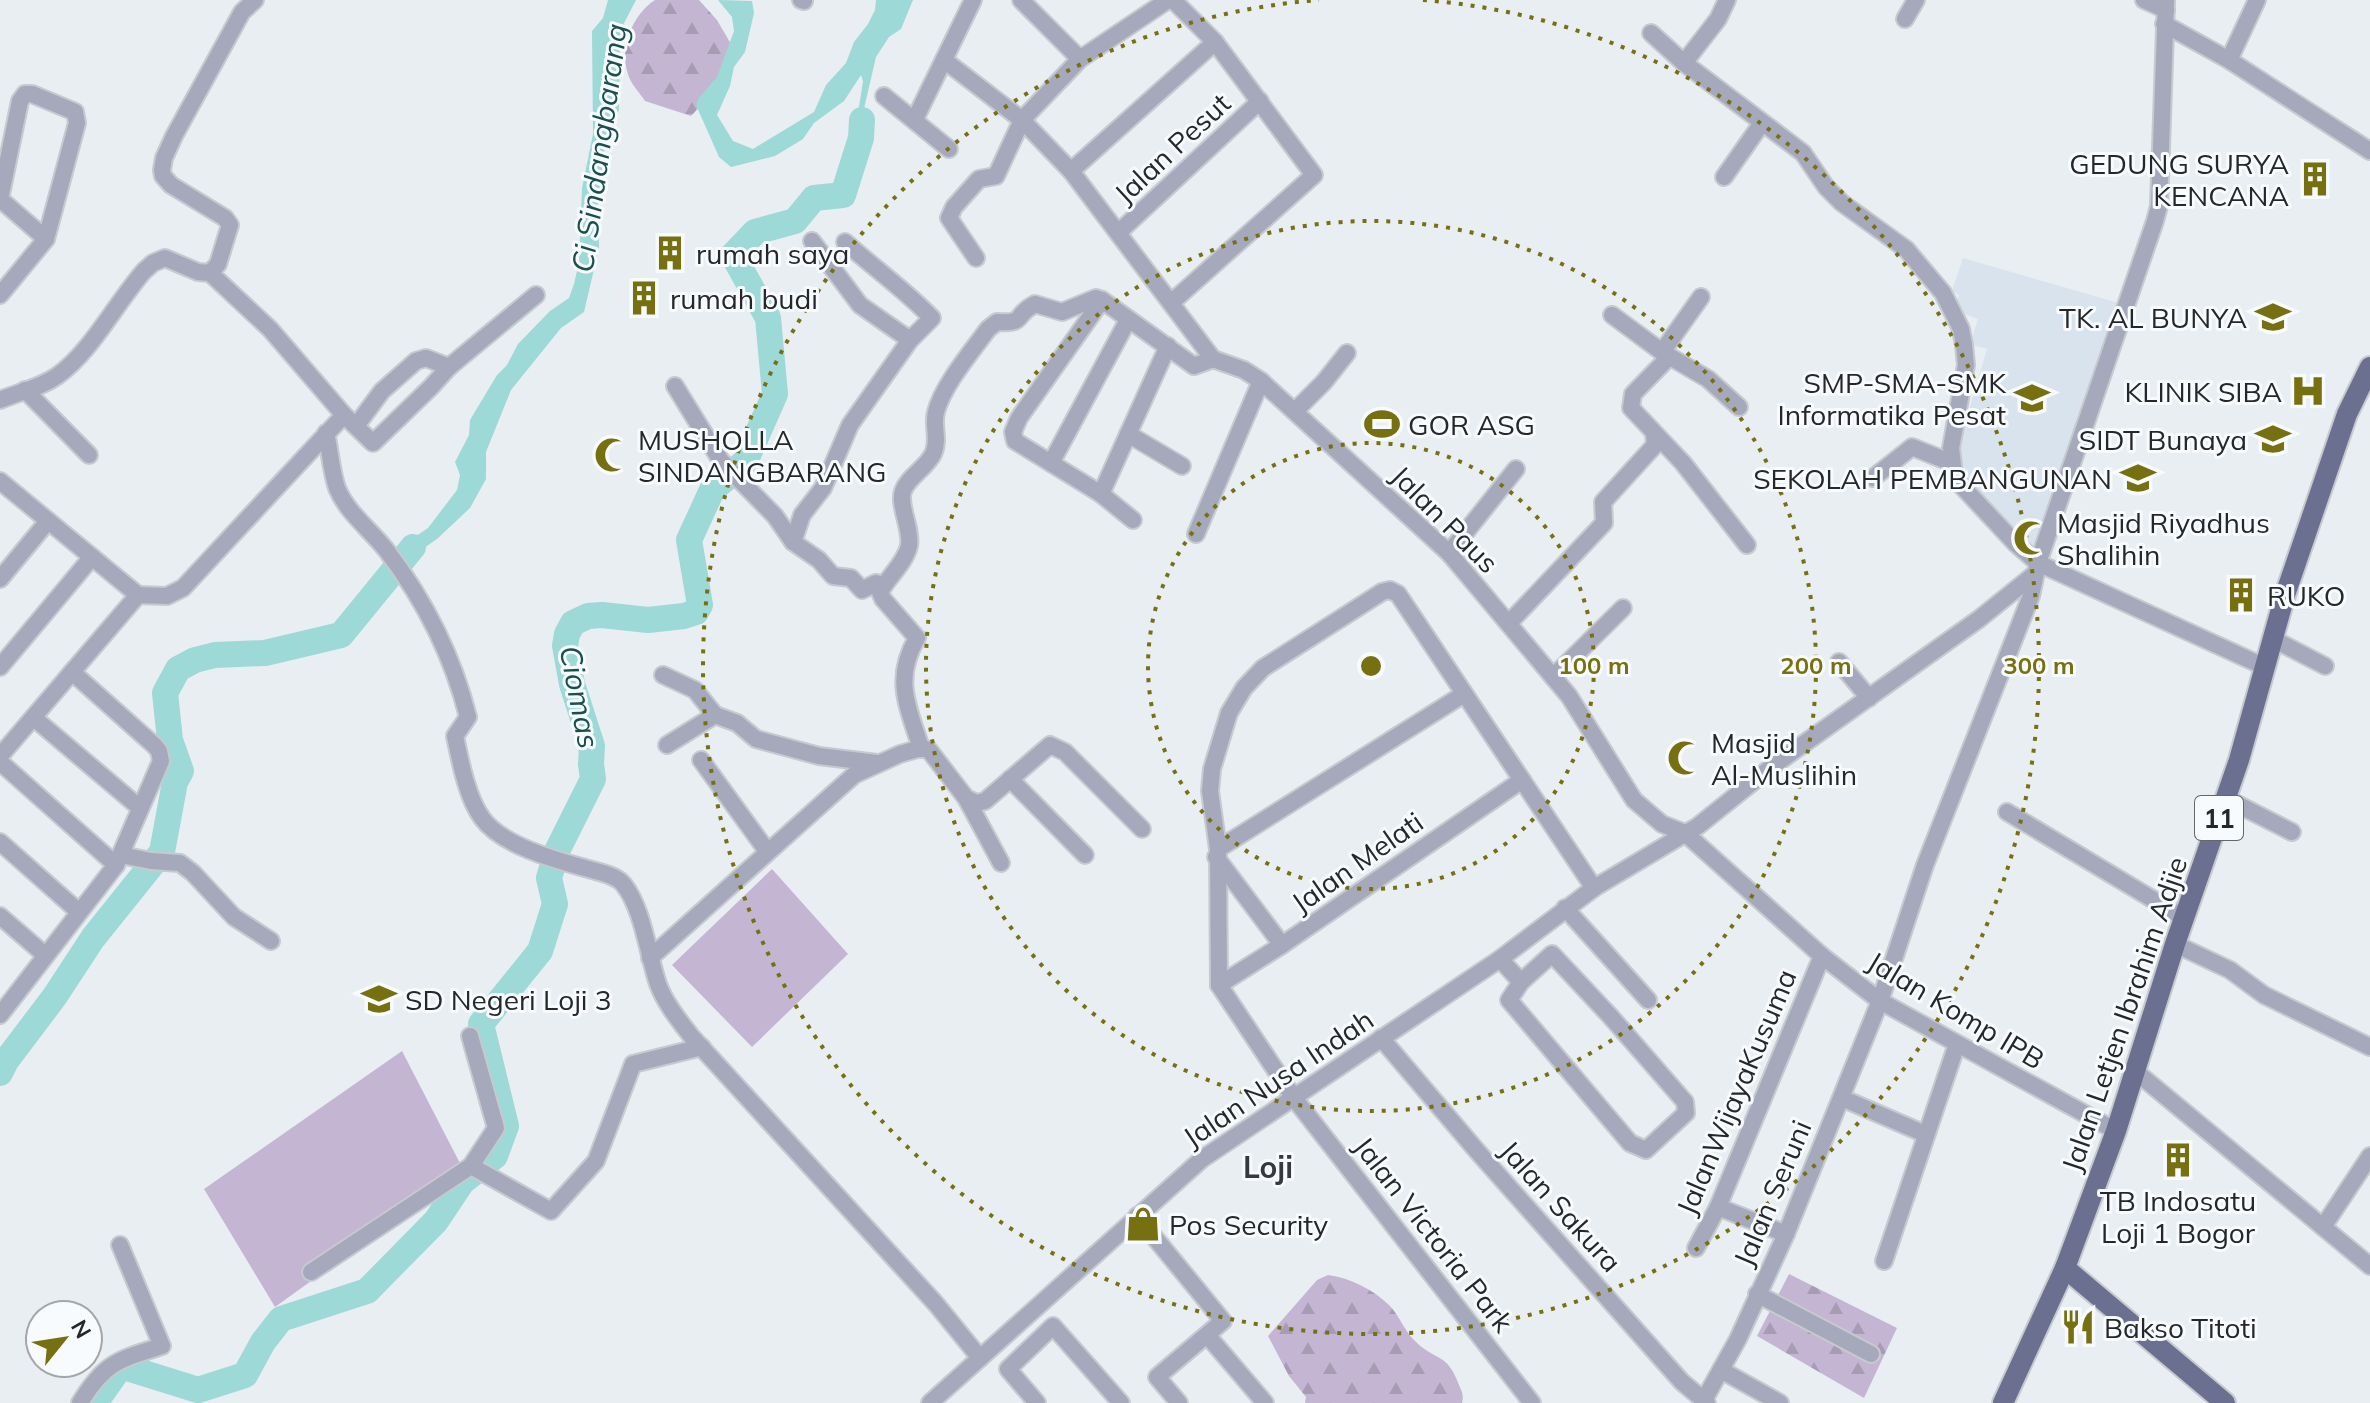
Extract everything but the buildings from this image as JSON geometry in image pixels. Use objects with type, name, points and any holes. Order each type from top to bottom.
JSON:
[{"type":"main road","name":"Jalan Letjen Ibrahim Adjie","points":[[2065,1268],[2116,1131],[2175,944],[2239,760],[2289,583],[2347,414],[2370,367]]},
{"type":"main road","name":"11","points":[[2003,1403],[2065,1268]]},
{"type":"main road","points":[[2065,1268],[2225,1403]]},
{"type":"street","points":[[210,273],[224,250],[230,225],[225,218],[171,185],[163,176],[162,164],[235,24],[255,0]]},
{"type":"street","points":[[915,119],[973,0]]},
{"type":"street","points":[[1021,0],[1080,59]]},
{"type":"street","points":[[976,258],[949,218],[954,207],[979,179],[996,176],[1022,120],[1080,59],[1171,0],[1215,42],[1314,172],[1313,178],[1172,302]]},
{"type":"street","points":[[1684,63],[1718,19],[1727,0]]},
{"type":"street","points":[[1905,19],[1916,0]]},
{"type":"street","points":[[2144,0],[2165,11],[2229,60],[2370,151]]},
{"type":"street","points":[[2229,60],[2257,0]]},
{"type":"street","name":"Jalan Seruni","points":[[1705,1402],[1786,1234],[1880,1001],[1925,865],[2031,596],[2037,568],[2159,206],[2165,11]]},
{"type":"street","points":[[1651,33],[1684,63],[1803,153],[1826,187],[1842,203],[1906,249],[1929,274],[1952,307],[1961,329],[1966,365],[1951,448],[1959,483],[2037,568],[2265,667]]},
{"type":"street","points":[[1071,171],[1215,42]]},
{"type":"street","points":[[944,60],[1022,120],[1071,171],[1213,359]]},
{"type":"street","points":[[2,288],[46,239],[77,123],[75,112],[25,94],[20,101],[0,199],[46,239]]},
{"type":"street","points":[[884,96],[949,149]]},
{"type":"street","name":"Jalan Pesut","points":[[1119,232],[1260,101]]},
{"type":"street","points":[[1724,177],[1762,123]]},
{"type":"street","points":[[812,241],[860,305],[910,340]]},
{"type":"street","points":[[793,542],[802,515],[823,488],[850,425],[910,340],[932,318],[903,289],[845,242]]},
{"type":"street","points":[[0,400],[49,381],[69,365],[144,271],[165,258],[198,272],[210,273],[270,329],[373,443],[449,367],[536,295]]},
{"type":"street","points":[[1701,297],[1666,355],[1630,399],[1631,408],[1683,463],[1747,545]]},
{"type":"street","points":[[1001,863],[966,798],[934,755],[921,748],[902,686],[909,653],[917,638],[880,592],[903,561],[908,547],[902,496],[904,488],[927,465],[935,451],[938,439],[935,414],[946,392],[988,329],[997,322],[1013,324],[1035,304],[1062,312],[1096,298],[1168,346],[1101,494]]},
{"type":"street","points":[[1102,300],[1013,432],[1015,441],[1101,494],[1133,520]]},
{"type":"street","points":[[1612,315],[1666,355],[1708,379],[1739,407]]},
{"type":"street","points":[[1051,463],[1128,320]]},
{"type":"street","name":"Jalan Paus","points":[[1168,346],[1194,366],[1213,359],[1244,370],[1261,381],[1449,553],[1575,704],[1634,800],[1662,824],[1691,830]]},
{"type":"street","points":[[1295,411],[1347,353]]},
{"type":"street","points":[[1,485],[138,595],[167,596],[183,588],[326,433],[350,421],[416,361],[426,358],[449,367]]},
{"type":"street","points":[[1196,534],[1261,381]]},
{"type":"street","points":[[675,386],[729,471],[775,516],[793,542],[819,560],[833,576],[851,578],[862,590],[876,583],[884,585]]},
{"type":"street","points":[[25,390],[89,455]]},
{"type":"street","points":[[326,433],[337,487],[350,509],[386,550],[444,643],[468,717],[455,736],[462,769],[479,813],[493,827],[540,856],[601,873],[625,886],[667,1003],[702,1047],[936,1304],[980,1358]]},
{"type":"street","points":[[1128,434],[1182,466]]},
{"type":"street","points":[[1509,623],[1604,523],[1603,502],[1655,445],[1654,434]]},
{"type":"street","points":[[1873,478],[1912,447],[1952,463]]},
{"type":"street","points":[[1449,553],[1516,469]]},
{"type":"street","points":[[0,579],[48,521]]},
{"type":"street","points":[[0,667],[92,557]]},
{"type":"street","name":"Jalan Nusa Indah","points":[[930,1403],[1202,1159],[1500,959],[1594,888],[1691,830],[1774,765],[1979,619],[2037,568]]},
{"type":"street","points":[[1219,985],[1217,853],[1210,809],[1212,769],[1229,713],[1244,688],[1263,668],[1372,598],[1390,590],[1398,594],[1594,888]]},
{"type":"street","points":[[0,756],[138,595]]},
{"type":"street","points":[[1553,677],[1623,608]]},
{"type":"street","points":[[2273,639],[2325,666]]},
{"type":"street","points":[[1839,662],[1869,698]]},
{"type":"street","points":[[3,1003],[45,955],[118,860],[161,761],[159,751],[72,672]]},
{"type":"street","points":[[663,675],[695,690],[715,715],[737,723],[756,739],[819,756],[878,763]]},
{"type":"street","points":[[1217,853],[1464,694]]},
{"type":"street","points":[[667,745],[715,715]]},
{"type":"street","points":[[34,718],[140,808]]},
{"type":"street","points":[[966,798],[976,803],[985,801],[1050,745],[1056,746],[1142,829]]},
{"type":"street","points":[[650,958],[854,775],[921,748]]},
{"type":"street","points":[[701,760],[767,851]]},
{"type":"street","points":[[0,762],[118,860],[180,863],[234,917],[271,941]]},
{"type":"street","points":[[1010,779],[1085,855]]},
{"type":"street","name":"Jalan Melati","points":[[1219,985],[1522,780]]},
{"type":"street","points":[[2225,798],[2292,832]]},
{"type":"street","points":[[2007,812],[2184,918]]},
{"type":"street","name":"Jalan Komp IPB","points":[[1691,830],[1822,956],[1880,1001],[2116,1131]]},
{"type":"street","points":[[0,842],[79,912]]},
{"type":"street","points":[[1217,853],[1282,945]]},
{"type":"street","points":[[1565,908],[1648,1000]]},
{"type":"street","points":[[0,916],[45,955]]},
{"type":"street","points":[[2175,944],[2230,970],[2264,995],[2370,1047]]},
{"type":"street","points":[[1552,954],[1685,1102],[1686,1113],[1646,1150],[1630,1143],[1509,1000],[1521,982],[1552,954]]},
{"type":"street","name":"JalanWijayaKusuma","points":[[1696,1248],[1718,1207],[1822,956]]},
{"type":"street","points":[[1500,959],[1521,982]]},
{"type":"street","name":"Jalan Victoria Park","points":[[1219,985],[1294,1098],[1532,1403]]},
{"type":"street","points":[[311,1272],[471,1166],[496,1128],[470,1036]]},
{"type":"street","name":"Jalan Sakura","points":[[1381,1038],[1682,1382],[1705,1402]]},
{"type":"street","points":[[1884,1261],[1957,1044]]},
{"type":"street","points":[[471,1166],[551,1211],[596,1161],[633,1064],[702,1047]]},
{"type":"street","points":[[2135,1071],[2370,1266]]},
{"type":"street","points":[[1851,1102],[1925,1134]]},
{"type":"street","points":[[2323,1227],[2370,1156]]},
{"type":"street","points":[[1718,1207],[1786,1234]]},
{"type":"street","points":[[1137,1216],[1223,1321],[1157,1377],[1179,1403]]},
{"type":"street","points":[[80,1403],[93,1383],[115,1361],[162,1346],[120,1245]]},
{"type":"street","points":[[1757,1294],[1871,1354]]},
{"type":"street","points":[[1023,1318],[1039,1339]]},
{"type":"street","points":[[1037,1403],[1008,1369],[1053,1326],[1121,1403]]},
{"type":"street","points":[[1207,1335],[1265,1403]]},
{"type":"street","points":[[1721,1370],[1780,1403]]},
{"type":"shaded area","name":"SMP-SMA-SMK Informatika Pesat","points":[[1963,258],[2122,304],[2037,560],[1954,469],[1987,349],[1970,344],[1978,319],[1954,310],[1959,295],[1952,291]]},
{"type":"green space","points":[[655,0],[699,0],[717,20],[731,44],[721,84],[691,116],[645,101],[628,74],[625,53],[630,32],[640,14]]},
{"type":"green space","points":[[772,869],[848,954],[752,1047],[672,965]]},
{"type":"green space","points":[[402,1051],[464,1171],[275,1307],[204,1189]]},
{"type":"green space","points":[[1789,1274],[1897,1328],[1864,1398],[1757,1336]]},
{"type":"green space","points":[[1328,1275],[1362,1286],[1390,1306],[1416,1342],[1450,1367],[1462,1392],[1462,1403],[1305,1403],[1306,1397],[1289,1376],[1268,1336],[1317,1280]]},
{"type":"water","points":[[608,0],[636,0],[622,27],[619,110],[610,128],[604,152],[598,204],[599,248],[584,312],[561,328],[511,390],[486,452],[486,479],[470,508],[437,539],[405,561],[397,549],[428,528],[457,490],[460,475],[455,462],[469,435],[470,420],[497,375],[507,365],[518,344],[550,311],[569,298],[579,262],[582,188],[593,134],[592,31],[603,18]]},
{"type":"water","points":[[718,0],[752,1],[754,13],[745,52],[734,67],[730,86],[717,115],[733,141],[753,149],[814,112],[826,85],[846,63],[854,42],[868,24],[876,0],[913,0],[901,29],[889,37],[876,57],[863,113],[866,132],[852,166],[848,160],[863,81],[861,75],[844,101],[814,123],[803,139],[775,156],[731,167],[719,157],[696,105],[717,77],[734,31],[732,17]]},
{"type":"waterway","name":"Ciomas","points":[[95,1403],[121,1366],[198,1390],[245,1375],[263,1342],[281,1319],[367,1291],[436,1221],[462,1182],[495,1156],[506,1126],[481,1024],[540,951],[555,904],[549,878],[557,851],[593,779],[592,746],[572,684],[565,646],[567,634],[573,623],[588,616],[648,620],[696,612],[700,605],[689,540],[712,490],[745,462],[775,394],[768,318],[733,255],[755,232],[795,221],[814,198],[843,195],[861,138],[862,120]]},
{"type":"waterway","name":"Ci Sindangbarang","points":[[0,1073],[93,938],[162,852],[175,782],[181,771],[170,740],[165,693],[178,669],[195,660],[215,655],[265,653],[341,635],[413,547]]},
{"type":"place","name":"GEDUNG SURYA KENCANA","points":[[2315,179]]},
{"type":"place","name":"rumah saya","points":[[670,253]]},
{"type":"place","name":"rumah budi","points":[[644,298]]},
{"type":"place","name":"TK. AL BUNYA","points":[[2273,317]]},
{"type":"place","name":"KLINIK SIBA","points":[[2308,391]]},
{"type":"place","name":"SMP-SMA-SMK Informatika Pesat","points":[[2032,398]]},
{"type":"place","name":"GOR ASG","points":[[1382,424]]},
{"type":"place","name":"SIDT Bunaya","points":[[2273,439]]},
{"type":"place","name":"MUSHOLLA SINDANGBARANG","points":[[612,455]]},
{"type":"place","name":"SEKOLAH PEMBANGUNAN","points":[[2138,478]]},
{"type":"place","name":"Masjid Riyadhus Shalihin","points":[[2031,538]]},
{"type":"place","name":"RUKO","points":[[2241,595]]},
{"type":"place","name":"Masjid Al-Muslihin","points":[[1685,758]]},
{"type":"place","name":"SD Negeri Loji 3","points":[[379,999]]},
{"type":"place","name":"TB Indosatu Loji 1 Bogor","points":[[2178,1160]]},
{"type":"place","name":"Pos Security","points":[[1143,1224]]},
{"type":"place","name":"Bakso Titoti","points":[[2078,1327]]},
{"type":"district","name":"Loji","points":[[1268,1167]]}]
